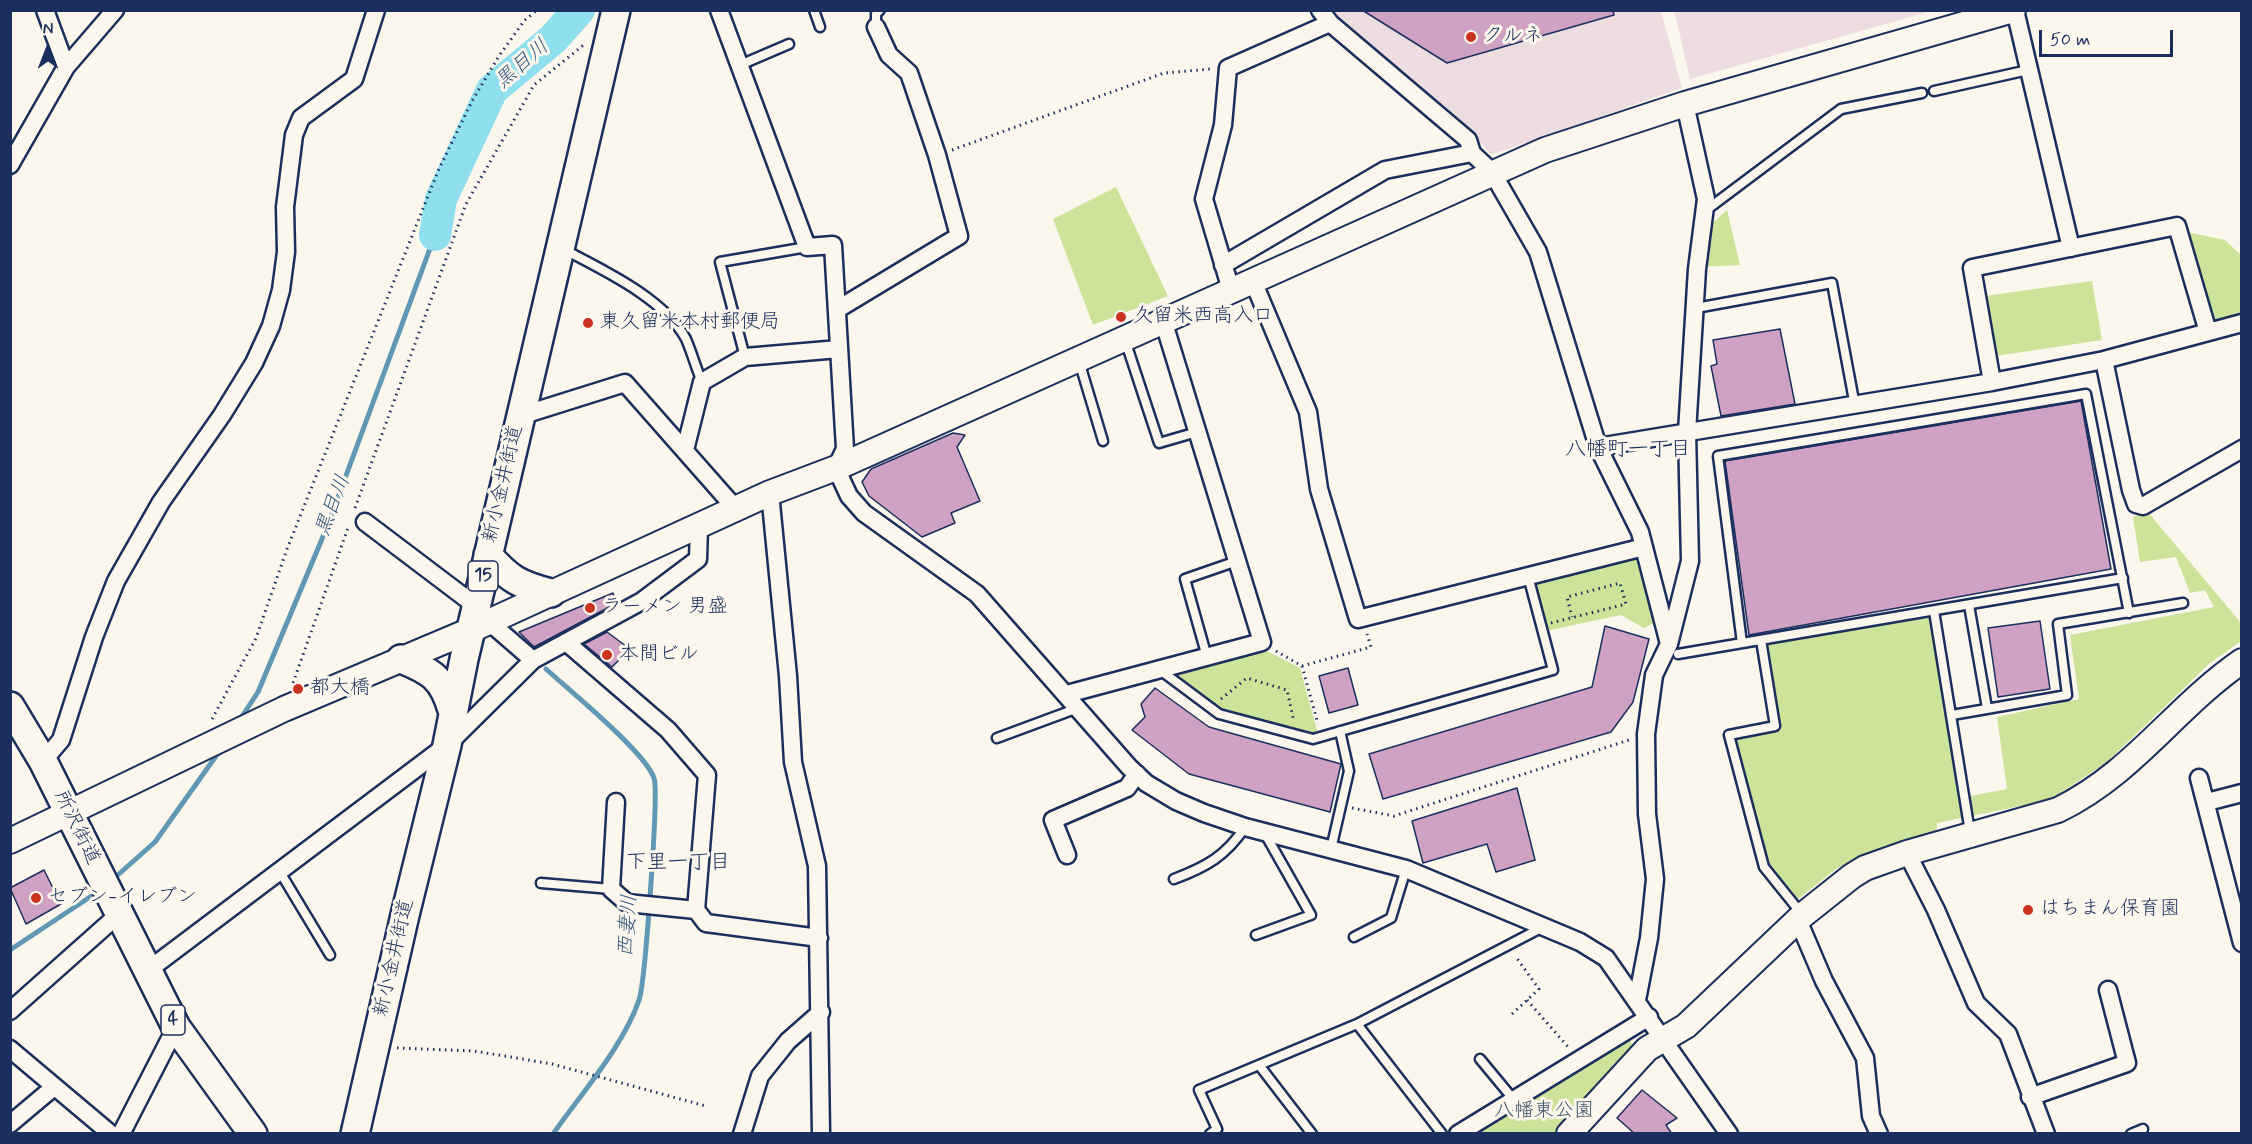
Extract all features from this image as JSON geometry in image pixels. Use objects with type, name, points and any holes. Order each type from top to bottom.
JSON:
[{"type":"main road","name":"新小金井街道","points":[[355,1134],[447,745],[452,710],[478,619],[488,555],[615,15]]},
{"type":"main road","points":[[488,555],[508,577],[524,586],[550,593]]},
{"type":"main road","points":[[401,659],[421,667],[435,677],[446,689],[452,710]]},
{"type":"main road","name":"所沢街道","points":[[10,706],[42,761],[176,1027],[253,1134]]},
{"type":"street","points":[[45,10],[66,67]]},
{"type":"street","points":[[10,165],[66,67],[115,10]]},
{"type":"street","points":[[42,761],[61,740],[94,637],[116,581],[161,502],[238,389],[271,326],[281,290],[286,252],[285,207],[294,135],[301,118],[354,79],[376,10]]},
{"type":"street","points":[[718,10],[807,247],[833,245],[845,449],[836,468]]},
{"type":"street","points":[[10,841],[190,752],[401,659],[478,619],[550,593],[770,493],[836,468],[1492,172],[1563,144],[1685,104],[2014,10],[2071,248]]},
{"type":"street","points":[[1231,290],[1204,199],[1223,125],[1228,68],[1325,17],[1468,140],[1472,153],[1492,172],[1538,252],[1598,447],[1640,532],[1673,649]]},
{"type":"street","points":[[838,309],[958,236],[937,155],[909,73],[889,55],[878,19]]},
{"type":"street","points":[[1637,1000],[1649,938],[1655,879],[1647,814],[1646,734],[1654,675],[1673,649],[1690,561],[1687,432],[1706,200],[1685,104]]},
{"type":"street","points":[[1223,265],[1385,170],[1472,153]]},
{"type":"street","points":[[1992,382],[1972,267],[2177,226],[2208,332]]},
{"type":"street","points":[[1253,281],[1308,412],[1319,489],[1358,619],[1644,547]]},
{"type":"street","points":[[1067,694],[1262,642],[1163,320]]},
{"type":"street","points":[[1598,447],[1856,407],[1992,382],[2104,360],[2241,323]]},
{"type":"street","points":[[685,450],[702,382],[745,357],[839,349]]},
{"type":"street","points":[[2104,360],[2131,490],[2136,504],[2143,506],[2241,449]]},
{"type":"street","points":[[520,416],[625,382],[736,508]]},
{"type":"street","points":[[836,468],[849,496],[864,513],[977,594],[1137,774],[1176,801],[1245,828],[1406,869],[1580,942],[1606,958],[1665,1037],[1729,1134]]},
{"type":"street","points":[[770,493],[789,676],[793,762],[817,866],[821,1012],[821,1134]]},
{"type":"street","points":[[365,522],[478,619],[533,660]]},
{"type":"street","points":[[147,971],[447,745],[533,660],[642,601],[698,559],[699,527]]},
{"type":"street","points":[[566,642],[668,730],[707,775],[696,910],[706,923],[819,938]]},
{"type":"street","points":[[1569,1134],[1647,1049],[1686,1026],[1800,918],[1865,868],[1907,853],[1971,837],[2058,810],[2077,801],[2116,775],[2190,704],[2241,661]]},
{"type":"street","points":[[1067,855],[1053,820],[1127,788],[1137,774]]},
{"type":"street","points":[[2199,778],[2241,943]]},
{"type":"street","points":[[2206,802],[2241,793]]},
{"type":"street","points":[[616,802],[611,889],[627,903],[696,910]]},
{"type":"street","points":[[1907,853],[1936,910],[1976,1003],[2008,1034],[2030,1097],[2046,1134]]},
{"type":"street","points":[[10,1011],[110,897]]},
{"type":"street","points":[[1800,918],[1824,981],[1865,1058],[1871,1116],[1879,1134]]},
{"type":"street","points":[[2030,1097],[2127,1063],[2108,990]]},
{"type":"street","points":[[742,1134],[760,1076],[788,1041],[821,1012]]},
{"type":"street","points":[[1458,1134],[1649,1017]]},
{"type":"street","points":[[121,1134],[176,1027]]},
{"type":"street","points":[[10,1049],[111,1134]]},
{"type":"street","points":[[10,1124],[54,1087]]},
{"type":"lane","points":[[814,10],[820,27]]},
{"type":"lane","points":[[740,64],[789,44]]},
{"type":"lane","points":[[1934,91],[2028,70]]},
{"type":"lane","points":[[1705,211],[1841,109],[1922,93]]},
{"type":"lane","points":[[745,357],[720,262],[807,247]]},
{"type":"lane","points":[[561,249],[630,284],[672,321],[685,338],[702,382]]},
{"type":"lane","points":[[1696,308],[1832,283],[1856,407]]},
{"type":"lane","points":[[1124,337],[1159,443],[1197,432]]},
{"type":"lane","points":[[1078,358],[1103,441]]},
{"type":"lane","points":[[1742,643],[1718,456],[2086,394],[2129,613]]},
{"type":"lane","points":[[1207,657],[1185,579],[1237,561]]},
{"type":"lane","points":[[1159,670],[1219,714],[1314,739],[1553,670],[1528,576]]},
{"type":"lane","points":[[1673,649],[1742,643],[2123,578]]},
{"type":"lane","points":[[1952,715],[2067,695],[2058,624],[2183,603]]},
{"type":"lane","points":[[1969,604],[1986,708]]},
{"type":"lane","points":[[1934,610],[1971,837]]},
{"type":"lane","points":[[1761,640],[1775,726],[1729,735],[1764,867],[1800,918]]},
{"type":"lane","points":[[997,738],[1078,708]]},
{"type":"lane","points":[[1331,849],[1349,771],[1340,731]]},
{"type":"lane","points":[[1174,879],[1199,870],[1231,848],[1245,828]]},
{"type":"lane","points":[[1256,935],[1311,915],[1263,832]]},
{"type":"lane","points":[[1354,937],[1391,918],[1406,869]]},
{"type":"lane","points":[[280,872],[330,955]]},
{"type":"lane","points":[[541,883],[611,889]]},
{"type":"lane","points":[[1210,1134],[1216,1129],[1199,1090],[1357,1024],[1543,927]]},
{"type":"lane","points":[[1357,1024],[1442,1134]]},
{"type":"lane","points":[[1480,1059],[1514,1100]]},
{"type":"lane","points":[[1259,1065],[1312,1134]]},
{"type":"lane","points":[[2132,1134],[2143,1129]]},
{"type":"path","points":[[209,725],[256,638],[287,549],[438,171],[472,101],[488,74],[524,21],[536,11]]},
{"type":"path","points":[[277,712],[466,204],[534,85],[615,15]]},
{"type":"path","points":[[937,155],[1164,73],[1228,68]]},
{"type":"path","points":[[1541,625],[1626,604],[1620,583],[1567,597],[1572,617]]},
{"type":"path","points":[[1302,666],[1371,647],[1363,617]]},
{"type":"path","points":[[1262,642],[1302,666],[1321,736]]},
{"type":"path","points":[[1210,707],[1247,678],[1287,690],[1295,728]]},
{"type":"path","points":[[1341,806],[1394,816],[1646,734]]},
{"type":"path","points":[[1508,945],[1539,990],[1512,1014]]},
{"type":"path","points":[[1527,1000],[1580,1061]]},
{"type":"path","points":[[375,1047],[474,1051],[582,1072],[706,1106]]},
{"type":"shaded area","points":[[1674,10],[1932,10],[1932,11],[1690,79]]},
{"type":"shaded area","points":[[1323,11],[1661,11],[1682,88],[1491,155],[1476,138]]},
{"type":"green space","points":[[1116,187],[1168,296],[1093,325],[1053,219]]},
{"type":"green space","points":[[1727,210],[1740,265],[1697,267],[1702,233]]},
{"type":"green space","points":[[2178,230],[2225,240],[2241,255],[2241,323],[2225,327],[2203,314]]},
{"type":"green space","points":[[2092,281],[2102,340],[1996,356],[1985,296]]},
{"type":"green space","points":[[2147,511],[2241,623],[2241,641],[2210,663],[2107,762],[2050,800],[1937,823],[1937,833],[1870,854],[1836,869],[1793,903],[1771,876],[1729,737],[1775,726],[1761,641],[1934,611],[1965,797],[2007,789],[1997,717],[2079,699],[2070,635],[2214,607],[2205,590],[2190,593],[2176,557],[2140,562],[2133,517]]},
{"type":"green space","points":[[1638,555],[1656,622],[1644,628],[1621,615],[1546,631],[1532,580]]},
{"type":"green space","points":[[1263,649],[1300,668],[1318,734],[1312,735],[1220,711],[1168,673]]},
{"type":"green space","name":"八幡東公園","points":[[1628,1037],[1633,1046],[1554,1133],[1470,1134]]},
{"type":"building","name":"クルネ","points":[[1362,10],[1613,10],[1614,15],[1447,63]]},
{"type":"building","points":[[1780,329],[1795,404],[1721,416],[1711,366],[1717,364],[1713,340]]},
{"type":"building","points":[[2081,401],[2111,569],[1749,635],[1725,461]]},
{"type":"building","points":[[953,433],[965,435],[957,447],[980,501],[951,513],[955,523],[922,537],[869,496],[862,482],[871,469]]},
{"type":"building","points":[[613,593],[617,603],[534,647],[519,632]]},
{"type":"building","points":[[2040,621],[2050,689],[1998,697],[1988,628]]},
{"type":"building","points":[[1605,626],[1649,639],[1633,702],[1611,732],[1383,799],[1369,754],[1592,687]]},
{"type":"building","name":"本間ビル","points":[[607,632],[630,649],[612,667],[584,644]]},
{"type":"building","points":[[1348,668],[1358,705],[1329,713],[1319,676]]},
{"type":"building","points":[[1155,688],[1209,727],[1341,764],[1330,812],[1189,774],[1132,730],[1145,717],[1141,704]]},
{"type":"building","points":[[1517,788],[1535,860],[1496,872],[1487,844],[1423,863],[1412,821]]},
{"type":"building","name":"セブン-イレブン","points":[[44,870],[61,904],[26,924],[10,888]]},
{"type":"building","points":[[1642,1090],[1677,1118],[1666,1125],[1672,1134],[1635,1134],[1617,1118]]},
{"type":"waterway","name":"黒目川","points":[[435,235],[441,199],[492,90],[553,39],[579,10]]},
{"type":"waterway","name":"黒目川","points":[[239,721],[258,692],[327,527],[435,235]]},
{"type":"waterway","name":"西妻川","points":[[546,669],[637,753],[654,778],[655,791],[648,926],[639,1000],[613,1052],[553,1134]]},
{"type":"waterway","name":"黒目川","points":[[111,881],[155,842],[221,749]]},
{"type":"waterway","name":"黒目川","points":[[10,950],[99,891]]},
{"type":"place","name":"クルネ","points":[[1471,37]]},
{"type":"place","name":"久留米西高入口","points":[[1121,317]]},
{"type":"place","name":"東久留米本村郵便局","points":[[588,323]]},
{"type":"place","name":"ラーメン 男盛","points":[[590,608]]},
{"type":"place","name":"本間ビル","points":[[607,655]]},
{"type":"place","name":"都大橋","points":[[298,689]]},
{"type":"place","name":"セブン-イレブン","points":[[36,898]]},
{"type":"place","name":"はちまん保育園","points":[[2028,910]]},
{"type":"district","name":"八幡町一丁目","points":[[1628,451]]},
{"type":"district","name":"下里一丁目","points":[[678,864]]}]
